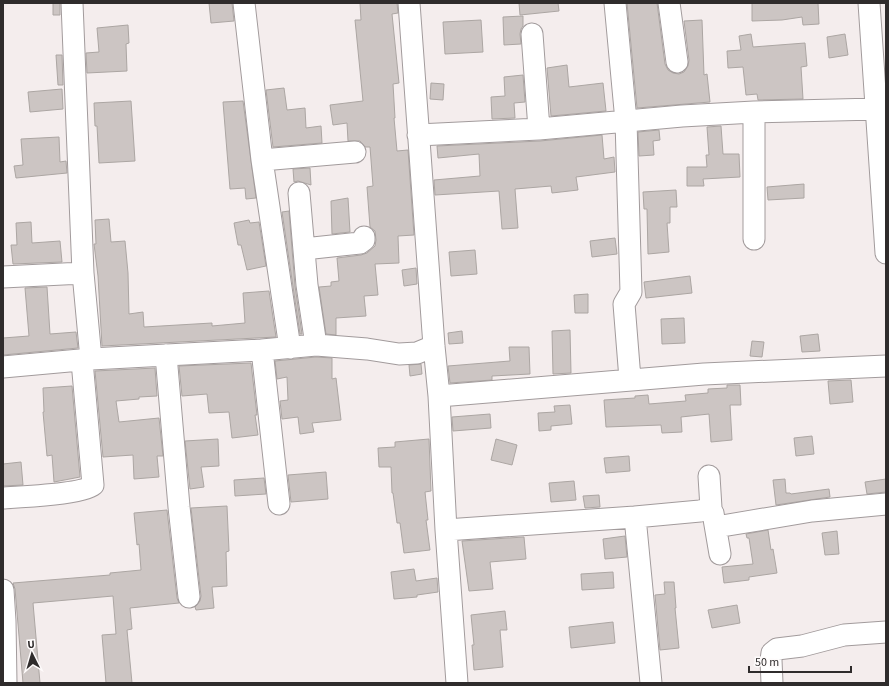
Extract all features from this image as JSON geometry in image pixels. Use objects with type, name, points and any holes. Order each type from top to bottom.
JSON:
[{"type":"street","points":[[3,498],[85,489],[93,485],[86,360],[72,3]]},
{"type":"street","points":[[244,3],[262,160],[290,348]]},
{"type":"street","points":[[409,3],[439,396],[446,530],[457,683]]},
{"type":"street","points":[[615,3],[626,121],[631,292],[624,304],[630,379]]},
{"type":"street","points":[[669,3],[677,62]]},
{"type":"street","points":[[869,3],[878,29],[877,109],[883,150],[886,253]]},
{"type":"street","points":[[532,34],[539,129]]},
{"type":"street","points":[[418,135],[539,129],[682,116],[754,112],[877,109]]},
{"type":"street","points":[[754,112],[754,239]]},
{"type":"street","points":[[262,160],[355,152]]},
{"type":"street","points":[[299,193],[307,285],[316,345]]},
{"type":"street","points":[[304,249],[360,244],[364,240],[364,237]]},
{"type":"street","points":[[3,277],[83,273]]},
{"type":"street","points":[[3,367],[86,360],[262,350],[316,345],[367,348],[386,353],[399,354],[417,353],[434,346]]},
{"type":"street","points":[[262,350],[279,504]]},
{"type":"street","points":[[166,355],[179,507],[189,597]]},
{"type":"street","points":[[439,396],[704,374],[886,366]]},
{"type":"street","points":[[709,476],[720,554]]},
{"type":"street","points":[[446,530],[700,511],[714,518],[886,504]]},
{"type":"street","points":[[635,517],[651,683]]},
{"type":"street","points":[[3,590],[6,683]]},
{"type":"street","points":[[772,683],[772,653],[777,649],[802,646],[844,635],[886,632]]},
{"type":"building","points":[[53,3],[60,3],[60,15],[53,15]]},
{"type":"building","points":[[209,3],[232,3],[234,21],[211,23]]},
{"type":"building","points":[[360,3],[397,3],[398,13],[392,14],[399,83],[393,84],[394,118],[397,151],[408,150],[414,235],[398,236],[399,263],[375,264],[378,295],[364,296],[366,316],[336,318],[336,335],[326,334],[319,287],[331,286],[331,282],[339,281],[337,258],[367,253],[375,246],[376,240],[375,231],[370,227],[367,187],[373,186],[370,147],[365,147],[360,141],[348,141],[347,123],[333,125],[330,105],[363,101],[355,20],[361,20]]},
{"type":"building","points":[[519,3],[558,3],[559,11],[520,15]]},
{"type":"building","points":[[627,3],[657,3],[665,64],[668,70],[673,73],[679,74],[684,72],[688,66],[689,60],[684,21],[702,20],[704,75],[707,74],[710,102],[637,108]]},
{"type":"building","points":[[752,3],[818,3],[819,24],[803,25],[802,17],[782,20],[752,21]]},
{"type":"building","points":[[523,16],[523,26],[520,34],[521,44],[504,45],[503,17]]},
{"type":"building","points":[[481,20],[483,52],[445,54],[443,22]]},
{"type":"building","points":[[128,25],[129,43],[126,44],[127,71],[87,73],[86,53],[99,52],[97,28]]},
{"type":"building","points":[[751,34],[753,47],[805,43],[807,66],[801,67],[803,99],[758,100],[757,94],[746,95],[743,67],[728,68],[727,51],[741,50],[739,36]]},
{"type":"building","points":[[845,34],[848,55],[829,58],[827,37]]},
{"type":"building","points":[[56,55],[62,55],[63,85],[58,85]]},
{"type":"building","points":[[567,65],[569,87],[603,83],[606,111],[551,116],[547,68]]},
{"type":"building","points":[[523,75],[525,102],[514,103],[515,118],[492,119],[491,97],[505,96],[504,77]]},
{"type":"building","points":[[431,83],[444,84],[443,100],[430,99]]},
{"type":"building","points":[[284,88],[287,110],[305,108],[306,128],[321,126],[322,143],[273,147],[266,90]]},
{"type":"building","points":[[62,89],[63,109],[30,112],[28,92]]},
{"type":"building","points":[[131,101],[135,161],[99,163],[94,103]]},
{"type":"building","points":[[243,101],[256,198],[246,199],[245,188],[230,189],[223,102]]},
{"type":"building","points":[[721,126],[723,154],[739,154],[740,177],[703,179],[704,186],[687,186],[687,167],[707,167],[706,155],[709,155],[707,127]]},
{"type":"building","points":[[659,130],[660,140],[653,141],[654,155],[639,156],[638,132]]},
{"type":"building","points":[[602,135],[604,159],[614,157],[615,172],[576,177],[578,190],[552,193],[551,186],[515,189],[518,228],[502,229],[499,191],[435,195],[434,180],[480,176],[479,154],[438,158],[437,146],[540,141]]},
{"type":"building","points":[[59,137],[60,162],[66,161],[67,173],[16,178],[14,166],[23,165],[21,139]]},
{"type":"building","points":[[310,168],[311,185],[298,181],[294,182],[293,169]]},
{"type":"building","points":[[804,184],[804,198],[768,200],[767,187]]},
{"type":"building","points":[[676,190],[677,207],[670,207],[670,223],[667,223],[669,252],[648,254],[647,209],[644,209],[643,192]]},
{"type":"building","points":[[348,198],[350,232],[332,234],[331,201]]},
{"type":"building","points":[[289,211],[295,286],[302,334],[300,334],[282,212]]},
{"type":"building","points":[[109,219],[111,242],[125,241],[128,273],[129,314],[143,312],[144,327],[212,323],[212,326],[245,323],[243,293],[269,291],[276,337],[102,346],[98,276],[94,244],[96,244],[95,220]]},
{"type":"building","points":[[249,220],[250,223],[259,222],[266,266],[247,270],[241,245],[238,245],[234,223]]},
{"type":"building","points":[[31,222],[32,243],[60,241],[62,262],[13,264],[11,245],[17,245],[16,223]]},
{"type":"building","points":[[615,238],[617,254],[592,257],[590,241]]},
{"type":"building","points":[[475,250],[477,274],[451,276],[449,252]]},
{"type":"building","points":[[416,268],[417,284],[404,286],[402,270]]},
{"type":"building","points":[[690,276],[692,293],[646,298],[644,282]]},
{"type":"building","points":[[47,287],[50,334],[76,332],[78,348],[3,355],[3,338],[29,336],[25,288]]},
{"type":"building","points":[[588,294],[588,313],[575,313],[574,295]]},
{"type":"building","points":[[684,318],[685,343],[662,344],[661,319]]},
{"type":"building","points":[[570,330],[571,373],[553,374],[552,331]]},
{"type":"building","points":[[462,331],[463,343],[449,344],[448,333]]},
{"type":"building","points":[[818,334],[820,351],[802,352],[800,336]]},
{"type":"building","points":[[752,341],[764,342],[762,357],[750,356]]},
{"type":"building","points":[[509,347],[529,347],[530,374],[492,376],[492,380],[450,383],[448,366],[510,361]]},
{"type":"building","points":[[316,357],[332,358],[332,379],[336,378],[341,420],[312,423],[314,432],[300,434],[298,417],[282,419],[280,401],[288,400],[287,377],[277,379],[275,361]]},
{"type":"building","points":[[251,363],[258,435],[232,438],[229,412],[209,413],[207,394],[182,396],[179,366]]},
{"type":"building","points":[[421,364],[422,374],[410,376],[409,365]]},
{"type":"building","points":[[155,368],[157,396],[116,401],[119,422],[159,418],[163,456],[157,456],[159,477],[134,479],[133,455],[103,457],[95,371]]},
{"type":"building","points":[[851,380],[853,402],[830,404],[828,381]]},
{"type":"building","points":[[727,385],[740,385],[741,405],[730,405],[732,440],[711,442],[709,414],[681,417],[682,432],[662,433],[661,425],[606,427],[604,400],[635,398],[635,396],[648,395],[649,404],[686,401],[685,395],[708,393],[708,389],[727,388]]},
{"type":"building","points":[[72,386],[80,477],[54,482],[52,455],[47,456],[43,412],[43,388]]},
{"type":"building","points":[[570,405],[572,424],[551,426],[551,430],[539,431],[538,413],[555,412],[554,406]]},
{"type":"building","points":[[490,414],[491,428],[453,431],[452,417]]},
{"type":"building","points":[[812,436],[814,454],[796,456],[794,438]]},
{"type":"building","points":[[218,439],[219,466],[201,467],[204,487],[190,489],[185,441]]},
{"type":"building","points":[[429,439],[431,491],[425,492],[428,520],[426,520],[430,550],[404,553],[400,523],[397,523],[392,493],[391,467],[379,467],[378,448],[395,447],[395,442]]},
{"type":"building","points":[[496,439],[517,445],[512,465],[491,460]]},
{"type":"building","points":[[629,456],[630,471],[606,473],[604,458]]},
{"type":"building","points":[[21,462],[23,485],[3,486],[3,464]]},
{"type":"building","points":[[326,472],[328,499],[291,502],[288,475]]},
{"type":"building","points":[[264,478],[266,494],[235,496],[234,480]]},
{"type":"building","points":[[785,479],[786,493],[791,494],[829,489],[830,497],[776,505],[773,480]]},
{"type":"building","points":[[886,479],[886,492],[867,494],[865,482]]},
{"type":"building","points":[[574,481],[576,500],[551,502],[549,483]]},
{"type":"building","points":[[599,495],[600,507],[585,508],[583,496]]},
{"type":"building","points":[[227,506],[229,551],[226,552],[227,586],[212,587],[214,608],[196,610],[195,607],[200,601],[201,596],[191,508]]},
{"type":"building","points":[[167,510],[177,598],[179,603],[130,608],[132,629],[127,630],[132,683],[106,683],[102,635],[116,634],[113,596],[33,603],[40,683],[23,683],[15,589],[13,583],[110,575],[110,573],[141,570],[134,513]]},
{"type":"building","points":[[768,530],[777,573],[749,577],[749,580],[724,583],[722,567],[753,564],[749,538],[747,538],[746,534]]},
{"type":"building","points":[[837,531],[839,554],[825,555],[822,533]]},
{"type":"building","points":[[625,536],[627,557],[605,559],[603,539]]},
{"type":"building","points":[[524,537],[526,559],[490,562],[493,589],[469,591],[462,541]]},
{"type":"building","points":[[414,569],[416,581],[437,578],[438,592],[417,595],[417,597],[394,599],[391,572]]},
{"type":"building","points":[[613,572],[614,588],[582,590],[581,574]]},
{"type":"building","points":[[664,582],[674,582],[679,648],[660,650],[655,595],[665,594]]},
{"type":"building","points":[[737,605],[740,623],[712,628],[708,610]]},
{"type":"building","points":[[505,611],[507,630],[500,630],[503,667],[474,670],[472,645],[474,645],[471,615]]},
{"type":"building","points":[[613,622],[615,643],[571,648],[569,627]]}]
